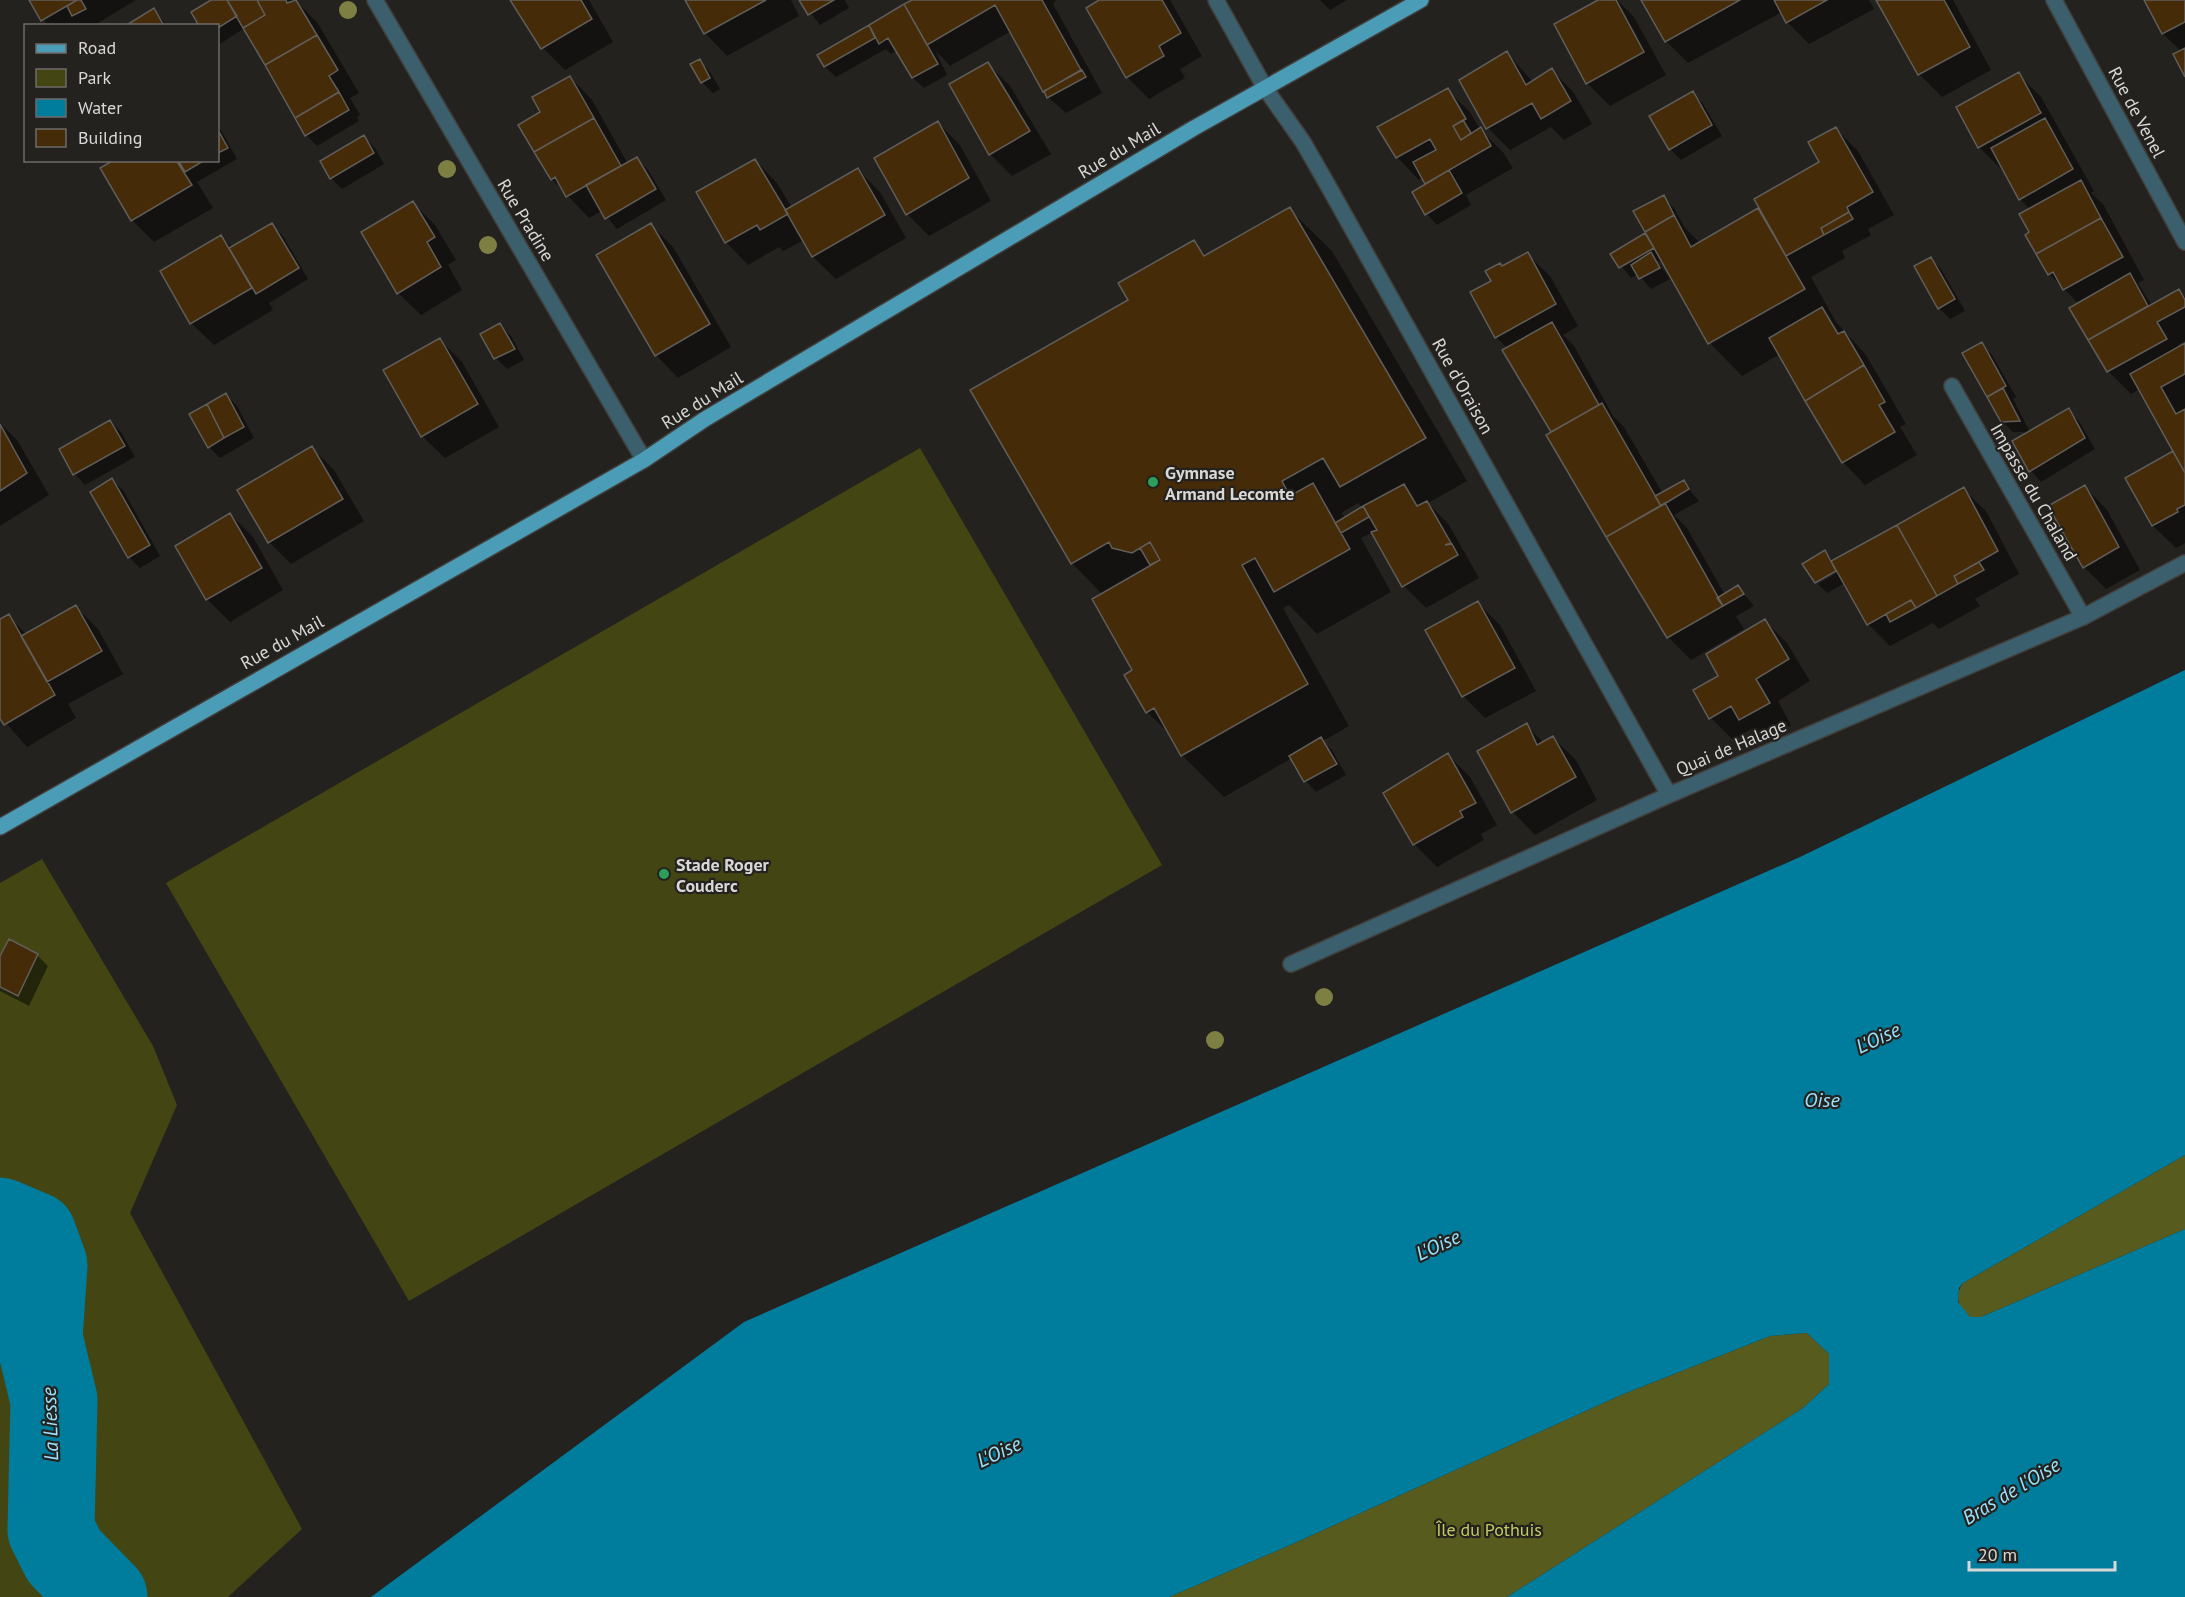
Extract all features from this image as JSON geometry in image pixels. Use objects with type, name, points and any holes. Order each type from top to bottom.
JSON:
[{"type":"main road","name":"Rue du Mail","points":[[0,827],[644,460],[705,419],[1265,88],[1421,0]]},
{"type":"street","name":"Rue Pradine","points":[[375,0],[644,460]]},
{"type":"street","name":"Rue d'Oraison","points":[[1216,0],[1265,88],[1303,142],[1326,182],[1669,795]]},
{"type":"street","name":"Rue de Venel","points":[[2054,0],[2185,242]]},
{"type":"street","name":"Impasse du Chaland","points":[[1952,387],[2083,618]]},
{"type":"street","name":"Quai de Halage","points":[[1291,964],[1669,795],[2083,618],[2185,563]]},
{"type":"green space","name":"Stade Roger Couderc","points":[[920,448],[1162,865],[409,1301],[166,883]]},
{"type":"green space","points":[[42,859],[153,1046],[177,1105],[130,1213],[302,1529],[228,1597],[0,1597],[0,883]]},
{"type":"green space","points":[[2185,1155],[2185,1229],[1981,1317],[1970,1317],[1960,1306],[1958,1297],[1963,1283]]},
{"type":"green space","name":"Île du Pothuis","points":[[1807,1333],[1829,1354],[1829,1384],[1803,1408],[1507,1597],[1169,1597],[1288,1546],[1621,1395],[1770,1336]]},
{"type":"water","name":"Oise","points":[[2185,670],[2185,1155],[1963,1283],[1959,1288],[1958,1302],[1970,1317],[1981,1317],[2185,1229],[2185,1597],[1507,1597],[1803,1408],[1829,1384],[1829,1354],[1807,1333],[1770,1336],[1621,1395],[1288,1546],[1169,1597],[371,1597],[744,1322],[1800,857]]},
{"type":"building","points":[[29,0],[77,0],[41,21]]},
{"type":"building","points":[[81,0],[86,9],[72,16],[67,6]]},
{"type":"building","points":[[211,0],[227,0],[237,16],[219,27],[219,24],[198,24],[191,12]]},
{"type":"building","points":[[227,0],[257,0],[265,15],[243,28]]},
{"type":"building","points":[[257,0],[286,0],[287,3],[296,0],[317,35],[265,65],[243,28],[265,15]]},
{"type":"building","points":[[510,0],[581,0],[592,19],[541,49]]},
{"type":"building","points":[[685,0],[766,0],[704,34]]},
{"type":"building","points":[[799,0],[834,0],[808,15]]},
{"type":"building","points":[[912,0],[1042,0],[1081,70],[1043,92],[995,5],[927,45],[904,4]]},
{"type":"building","points":[[1099,0],[1162,0],[1181,33],[1159,46],[1164,56],[1126,78],[1086,8]]},
{"type":"building","points":[[1598,0],[1616,0],[1644,52],[1586,84],[1554,24]]},
{"type":"building","points":[[1641,0],[1740,0],[1665,42]]},
{"type":"building","points":[[1774,0],[1827,0],[1786,23]]},
{"type":"building","points":[[1876,0],[1944,0],[1970,47],[1918,75]]},
{"type":"building","points":[[2144,0],[2185,0],[2185,22],[2162,34]]},
{"type":"building","points":[[904,4],[938,64],[912,78],[888,38],[879,44],[869,25]]},
{"type":"building","points":[[154,8],[163,24],[128,24]]},
{"type":"building","points":[[869,25],[875,38],[824,67],[817,55]]},
{"type":"building","points":[[317,35],[338,70],[329,76],[339,92],[295,118],[265,65]]},
{"type":"building","points":[[2185,48],[2185,77],[2173,54]]},
{"type":"building","points":[[1507,51],[1526,85],[1552,68],[1571,101],[1541,119],[1532,103],[1486,129],[1459,80]]},
{"type":"building","points":[[700,59],[710,78],[701,83],[690,64]]},
{"type":"building","points":[[988,62],[1030,131],[989,155],[949,84]]},
{"type":"building","points":[[1082,70],[1086,77],[1047,98],[1044,91]]},
{"type":"building","points":[[2019,72],[2041,113],[1978,148],[1956,107]]},
{"type":"building","points":[[570,76],[594,118],[534,152],[518,125],[540,112],[532,97]]},
{"type":"building","points":[[1448,88],[1466,119],[1453,126],[1461,140],[1481,127],[1491,146],[1425,184],[1413,162],[1436,150],[1430,139],[1396,158],[1377,127]]},
{"type":"building","points":[[1693,91],[1712,125],[1669,150],[1649,116]]},
{"type":"building","points":[[339,92],[349,110],[305,136],[295,118]]},
{"type":"building","points":[[594,118],[621,166],[566,197],[555,177],[551,180],[534,152]]},
{"type":"building","points":[[2045,118],[2073,169],[2019,200],[1991,148]]},
{"type":"building","points":[[1463,120],[1471,133],[1461,140],[1453,126]]},
{"type":"building","points":[[938,121],[969,178],[906,215],[874,158]]},
{"type":"building","points":[[1836,127],[1873,192],[1847,207],[1849,212],[1821,228],[1824,235],[1786,256],[1754,199],[1819,162],[1808,142]]},
{"type":"building","points":[[219,132],[228,148],[219,152]]},
{"type":"building","points":[[364,135],[374,153],[330,179],[320,161]]},
{"type":"building","points":[[637,157],[656,189],[605,219],[586,185]]},
{"type":"building","points":[[755,159],[788,214],[760,230],[757,225],[725,243],[696,192]]},
{"type":"building","points":[[110,162],[177,162],[192,185],[131,221],[100,168]]},
{"type":"building","points":[[179,162],[202,162],[185,172]]},
{"type":"building","points":[[858,168],[885,215],[812,257],[785,210]]},
{"type":"building","points":[[1449,170],[1462,193],[1425,215],[1412,192]]},
{"type":"building","points":[[2081,180],[2101,218],[2036,254],[2025,235],[2029,232],[2019,214]]},
{"type":"building","points":[[1664,195],[1674,215],[1645,232],[1633,211]]},
{"type":"building","points":[[413,201],[435,237],[427,242],[441,267],[397,294],[361,232]]},
{"type":"building","name":"Gymnase Armand Lecomte","points":[[1290,207],[1426,438],[1340,487],[1323,458],[1282,481],[1290,496],[1313,483],[1350,549],[1274,592],[1255,558],[1242,565],[1308,684],[1181,756],[1154,708],[1146,713],[1124,675],[1132,670],[1092,599],[1160,560],[1150,542],[1132,553],[1112,548],[1109,542],[1071,564],[970,390],[1128,300],[1118,283],[1194,240],[1204,256]]},
{"type":"building","points":[[1758,208],[1805,289],[1708,344],[1645,232],[1674,215],[1691,247]]},
{"type":"building","points":[[1849,212],[1853,219],[1824,235],[1821,228]]},
{"type":"building","points":[[2101,218],[2123,257],[2063,290],[2053,272],[2048,275],[2036,254]]},
{"type":"building","points":[[272,223],[299,268],[256,294],[229,248]]},
{"type":"building","points":[[651,223],[710,324],[655,356],[596,255]]},
{"type":"building","points":[[1645,233],[1654,248],[1619,268],[1610,254]]},
{"type":"building","points":[[221,235],[252,288],[190,324],[160,271]]},
{"type":"building","points":[[1528,252],[1556,304],[1495,338],[1470,292],[1491,281],[1485,271],[1500,263],[1502,266]]},
{"type":"building","points":[[1651,252],[1660,268],[1639,279],[1631,265]]},
{"type":"building","points":[[1931,257],[1955,299],[1938,309],[1914,266]]},
{"type":"building","points":[[2130,273],[2148,306],[2088,340],[2069,308]]},
{"type":"building","points":[[2179,289],[2185,300],[2185,307],[2157,322],[2167,339],[2107,372],[2088,340]]},
{"type":"building","points":[[1822,307],[1838,334],[1844,331],[1864,365],[1805,401],[1769,338]]},
{"type":"building","points":[[1552,322],[1599,405],[1551,432],[1502,350]]},
{"type":"building","points":[[500,323],[515,349],[494,359],[480,334]]},
{"type":"building","points":[[440,338],[478,404],[421,437],[383,370]]},
{"type":"building","points":[[1982,342],[2006,386],[1987,397],[1962,353]]},
{"type":"building","points":[[2185,343],[2185,374],[2161,387],[2176,414],[2185,409],[2185,473],[2130,374]]},
{"type":"building","points":[[1864,365],[1885,402],[1879,405],[1895,432],[1842,463],[1805,401]]},
{"type":"building","points":[[2003,388],[2020,421],[2001,422],[1987,397]]},
{"type":"building","points":[[226,393],[244,427],[224,438],[207,404]]},
{"type":"building","points":[[1602,403],[1661,506],[1606,537],[1546,435]]},
{"type":"building","points":[[207,404],[224,438],[208,448],[189,414]]},
{"type":"building","points":[[2069,408],[2085,438],[2029,472],[2012,441]]},
{"type":"building","points":[[110,420],[125,446],[73,475],[59,449]]},
{"type":"building","points":[[0,424],[27,473],[0,491]]},
{"type":"building","points":[[312,446],[343,499],[268,543],[237,490]]},
{"type":"building","points":[[2173,451],[2185,473],[2185,505],[2177,509],[2178,512],[2152,526],[2125,478]]},
{"type":"building","points":[[112,478],[150,545],[128,558],[90,492]]},
{"type":"building","points":[[1684,480],[1689,489],[1661,506],[1655,496]]},
{"type":"building","points":[[1404,484],[1417,506],[1427,501],[1451,543],[1445,545],[1452,544],[1458,555],[1402,587],[1371,532],[1377,530],[1363,506]]},
{"type":"building","points":[[2085,485],[2119,547],[2083,568],[2048,506]]},
{"type":"building","points":[[1964,487],[1998,551],[1954,576],[1958,584],[1937,596],[1897,525]]},
{"type":"building","points":[[1665,503],[1723,606],[1667,638],[1606,537]]},
{"type":"building","points":[[1363,506],[1369,517],[1341,533],[1335,523]]},
{"type":"building","points":[[230,513],[262,568],[206,600],[175,546]]},
{"type":"building","points":[[1897,525],[1937,596],[1916,608],[1911,600],[1867,625],[1831,561]]},
{"type":"building","points":[[1150,542],[1160,560],[1150,565],[1140,548]]},
{"type":"building","points":[[1825,550],[1836,571],[1815,583],[1802,564]]},
{"type":"building","points":[[1979,562],[1984,570],[1958,584],[1954,576]]},
{"type":"building","points":[[1738,585],[1744,594],[1723,606],[1717,598]]},
{"type":"building","points":[[1911,600],[1916,608],[1890,622],[1886,614]]},
{"type":"building","points":[[1478,601],[1515,668],[1462,697],[1425,630]]},
{"type":"building","points":[[76,605],[102,651],[47,682],[21,636]]},
{"type":"building","points":[[9,614],[55,695],[4,725],[0,719],[0,619]]},
{"type":"building","points":[[1765,619],[1789,659],[1756,679],[1770,703],[1739,720],[1731,706],[1709,719],[1693,690],[1718,676],[1706,654]]},
{"type":"building","points":[[1527,723],[1537,745],[1553,736],[1576,777],[1511,813],[1477,751]]},
{"type":"building","points":[[1321,737],[1337,764],[1304,782],[1289,756]]},
{"type":"building","points":[[1448,753],[1476,803],[1460,811],[1463,817],[1413,845],[1383,793]]},
{"type":"building","points":[[9,939],[38,954],[18,996],[0,987],[0,956]]},
{"type":"waterway","name":"La Liesse","points":[[0,1221],[33,1235],[44,1265],[39,1338],[54,1400],[51,1530],[64,1556],[104,1597]]},
{"type":"place","name":"Gymnase Armand Lecomte","points":[[1153,482]]},
{"type":"place","name":"Stade Roger Couderc","points":[[664,874]]},
{"type":"water label","name":"L'Oise","points":[[1878,1038]]},
{"type":"water label","name":"L'Oise","points":[[1438,1245]]},
{"type":"water label","name":"L'Oise","points":[[999,1452]]},
{"type":"water label","name":"Bras de l'Oise","points":[[2011,1491]]}]
